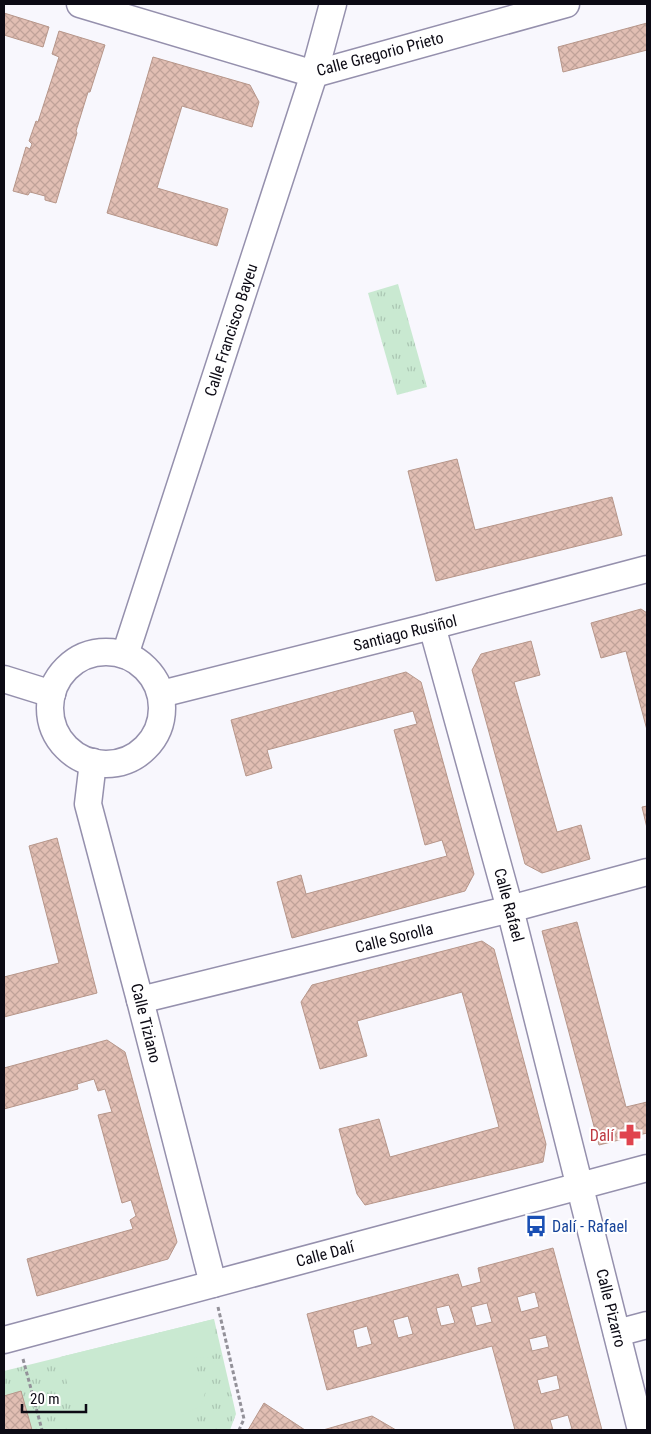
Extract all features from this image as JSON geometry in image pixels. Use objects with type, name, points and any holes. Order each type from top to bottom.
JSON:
[{"type":"street","name":"Calle Gregorio Prieto","points":[[80,4],[314,74],[566,4]]},
{"type":"street","name":"Calle Francisco Bayeu","points":[[126,655],[314,74],[333,4]]},
{"type":"street","name":"Santiago Rusiñol","points":[[161,694],[432,626],[647,569]]},
{"type":"street","name":"Calle Rafael","points":[[432,626],[510,909],[580,1186]]},
{"type":"street","points":[[107,652],[126,655],[142,664],[154,678],[161,694],[163,712],[158,730],[148,746],[134,757],[117,764],[99,764],[81,759],[66,748],[56,733],[50,715],[52,694],[58,678],[71,664],[88,655],[107,652]]},
{"type":"street","points":[[4,679],[52,694]]},
{"type":"street","name":"Calle Tiziano","points":[[93,762],[88,804],[213,1284]]},
{"type":"street","name":"Calle Sorolla","points":[[140,1000],[510,909],[647,872]]},
{"type":"street","name":"Calle Dalí","points":[[11,1338],[647,1168]]},
{"type":"street","name":"Calle Pizarro","points":[[580,1186],[641,1430]]},
{"type":"street","points":[[617,1333],[647,1326]]},
{"type":"path","points":[[213,1284],[244,1419],[239,1430]]},
{"type":"path","points":[[11,1338],[42,1430]]},
{"type":"green space","points":[[398,284],[427,387],[397,395],[368,293]]},
{"type":"green space","points":[[214,1319],[236,1414],[230,1430],[4,1430],[4,1371]]},
{"type":"green space","points":[[214,1319],[215,1354],[209,1358],[195,1357],[188,1372],[210,1383],[209,1390],[205,1393],[201,1406],[182,1415],[182,1425],[188,1427],[186,1430],[80,1430],[60,1357]]},
{"type":"building","points":[[4,13],[49,27],[43,47],[4,35]]},
{"type":"building","points":[[647,23],[647,50],[563,72],[558,47]]},
{"type":"building","points":[[59,31],[105,45],[90,92],[88,92],[56,203],[45,200],[45,196],[30,192],[28,195],[13,191],[26,147],[30,149],[32,144],[29,141],[36,121],[38,122],[59,57],[52,54]]},
{"type":"building","points":[[153,57],[250,85],[259,102],[252,127],[182,106],[157,188],[228,209],[217,246],[107,213]]},
{"type":"building","points":[[457,459],[475,530],[612,497],[622,535],[436,581],[408,471]]},
{"type":"building","points":[[641,609],[647,613],[647,730],[626,651],[601,658],[591,623]]},
{"type":"building","points":[[531,641],[540,675],[514,682],[557,832],[581,825],[590,859],[542,873],[525,864],[472,670],[481,654]]},
{"type":"building","points":[[406,672],[421,682],[474,874],[465,891],[292,938],[277,882],[301,875],[306,894],[447,856],[442,840],[425,845],[394,730],[417,724],[413,711],[267,750],[272,768],[246,776],[231,720]]},
{"type":"building","points":[[647,806],[647,828],[642,807]]},
{"type":"building","points":[[57,838],[97,993],[4,1017],[4,977],[59,963],[29,846]]},
{"type":"building","points":[[577,922],[626,1107],[647,1102],[647,1133],[599,1145],[542,931]]},
{"type":"building","points":[[482,941],[494,949],[546,1144],[543,1162],[365,1205],[357,1194],[339,1129],[379,1119],[390,1157],[499,1127],[462,992],[357,1021],[367,1056],[320,1069],[301,1002],[312,985]]},
{"type":"building","points":[[107,1040],[125,1052],[177,1242],[168,1259],[37,1296],[27,1259],[133,1229],[130,1220],[136,1216],[131,1200],[122,1203],[98,1115],[112,1112],[105,1089],[98,1091],[94,1079],[77,1084],[78,1089],[4,1109],[4,1068]]},
{"type":"building","points":[[553,1248],[602,1430],[566,1430],[572,1429],[568,1415],[550,1420],[553,1430],[515,1430],[492,1346],[327,1390],[307,1314],[458,1274],[462,1287],[481,1282],[478,1268]],"holes":[[[535,1292],[539,1307],[521,1312],[517,1297]],[[487,1303],[492,1322],[476,1326],[471,1307]],[[449,1305],[455,1323],[441,1326],[436,1308]],[[408,1316],[413,1334],[398,1338],[393,1320]],[[367,1326],[372,1344],[357,1348],[353,1330]],[[546,1335],[549,1347],[532,1351],[529,1339]],[[557,1375],[560,1389],[541,1394],[537,1380]]]},
{"type":"building","points":[[21,1391],[32,1430],[4,1430],[4,1396]]},
{"type":"building","points":[[264,1403],[305,1430],[248,1430]]},
{"type":"building","points":[[372,1416],[396,1430],[323,1430]]},
{"type":"place","name":"Dalí","points":[[630,1135]]},
{"type":"place","name":"Dalí - Rafael","points":[[536,1226]]}]
